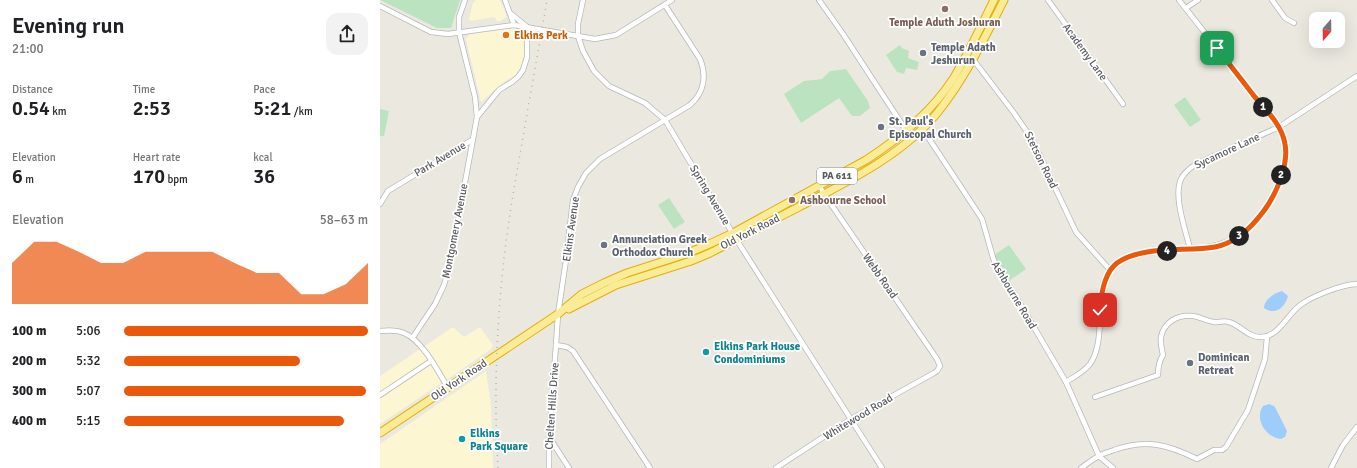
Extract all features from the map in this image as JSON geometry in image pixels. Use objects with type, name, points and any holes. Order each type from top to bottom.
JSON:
[{"type":"highway","name":"Old York Road","points":[[734,236],[819,185],[866,160],[918,122],[937,100],[952,79],[994,0]]},
{"type":"highway","name":"Old York Road","points":[[380,433],[558,314],[582,294],[627,274],[734,236],[824,194],[876,164],[922,128],[949,98],[973,60],[1004,0]]},
{"type":"street","points":[[465,0],[459,17],[459,32],[475,97],[477,117]]},
{"type":"street","points":[[504,0],[514,25]]},
{"type":"street","name":"Spring Avenue","points":[[583,0],[578,24],[578,36],[588,62],[601,80],[609,86],[645,103],[665,120],[734,236],[882,468]]},
{"type":"street","points":[[380,6],[431,32],[448,34],[514,25],[595,38],[616,35],[672,0]]},
{"type":"street","points":[[819,0],[843,34],[910,138]]},
{"type":"street","name":"Academy Lane","points":[[1048,0],[1123,104]]},
{"type":"street","points":[[1066,382],[1086,369],[1094,355],[1098,344],[1101,295],[1110,270],[1120,261],[1135,255],[1149,252],[1216,246],[1230,242],[1253,225],[1267,207],[1278,186],[1285,165],[1285,144],[1279,127],[1179,0]]},
{"type":"street","points":[[1186,8],[1198,0]]},
{"type":"street","points":[[1272,0],[1285,18],[1294,23]]},
{"type":"street","name":"Elkins Avenue","points":[[556,345],[558,314],[574,200],[578,187],[586,173],[600,159],[690,105],[696,100],[702,88],[704,74],[700,59],[665,5]]},
{"type":"street","points":[[510,13],[527,27]]},
{"type":"street","name":"Park Avenue","points":[[380,204],[388,191],[472,140],[477,117],[487,102],[499,90],[518,77],[523,70],[527,57],[527,27]]},
{"type":"street","name":"Stetson Road","points":[[967,53],[1014,113],[1032,140],[1076,232],[1110,270]]},
{"type":"street","name":"Sycamore Lane","points":[[1190,249],[1178,199],[1178,189],[1181,179],[1188,170],[1196,164],[1279,127],[1357,76]]},
{"type":"street","name":"Ashbourne Road","points":[[918,122],[982,219],[994,262],[1066,382],[1099,456],[1113,468]]},
{"type":"street","name":"Montgomery Avenue","points":[[413,337],[435,304],[444,285],[450,264],[472,140]]},
{"type":"street","name":"Webb Road","points":[[819,185],[937,359],[940,366]]},
{"type":"street","points":[[1095,397],[1158,375],[1158,367],[1163,355],[1161,337],[1167,324],[1178,318],[1192,316],[1216,322],[1228,321],[1260,338],[1267,337],[1276,331],[1292,311],[1304,302],[1339,287],[1357,284]]},
{"type":"street","points":[[380,331],[392,330],[403,332],[413,337],[431,361],[448,388]]},
{"type":"street","points":[[1081,468],[1099,456],[1127,446],[1143,443],[1161,445],[1197,459],[1214,450],[1222,450],[1226,448],[1248,410],[1265,359],[1267,337]]},
{"type":"street","points":[[556,345],[567,347],[573,351],[650,468]]},
{"type":"street","name":"Chelten Hills Drive","points":[[549,468],[549,437],[556,345]]},
{"type":"street","points":[[380,395],[431,361]]},
{"type":"street","name":"Whitewood Road","points":[[776,468],[851,419],[938,371],[940,366]]},
{"type":"street","points":[[1331,468],[1343,445],[1357,427]]},
{"type":"street","points":[[549,437],[569,468]]},
{"type":"shaded area","points":[[476,0],[500,0],[507,17],[498,22],[494,17],[471,21],[469,19],[473,3]]},
{"type":"shaded area","points":[[513,28],[519,31],[523,38],[525,51],[523,63],[516,75],[505,81],[481,102],[466,39],[470,34]]},
{"type":"shaded area","points":[[453,327],[464,337],[480,327],[493,345],[491,349],[380,424],[380,376]]},
{"type":"shaded area","points":[[486,371],[491,405],[493,468],[380,468],[380,444]]},
{"type":"green space","points":[[380,0],[460,0],[451,28],[437,28]]},
{"type":"green space","points":[[900,45],[902,48],[909,51],[908,58],[919,62],[917,70],[906,68],[904,74],[897,72],[886,55]]},
{"type":"green space","points":[[846,69],[868,101],[870,108],[860,116],[852,116],[839,98],[801,123],[784,94],[804,81],[822,79],[830,71]]},
{"type":"green space","points":[[1185,97],[1201,120],[1190,127],[1174,105]]},
{"type":"green space","points":[[380,109],[389,111],[384,136],[380,136]]},
{"type":"green space","points":[[669,198],[685,222],[674,229],[658,205]]},
{"type":"green space","points":[[1009,245],[1026,269],[1010,280],[994,255]]},
{"type":"water","points":[[1282,291],[1288,296],[1282,307],[1276,311],[1264,308],[1264,305],[1268,299]]},
{"type":"water","points":[[1269,404],[1274,406],[1276,409],[1287,431],[1285,437],[1281,439],[1276,438],[1266,432],[1261,422],[1260,416],[1263,406]]},
{"type":"railway","points":[[498,468],[496,373],[498,325],[504,261],[513,194],[547,0]]},
{"type":"place","name":"Temple Aduth Joshuran","points":[[945,9]]},
{"type":"place","name":"Elkins Perk","points":[[506,35]]},
{"type":"place","name":"Temple Adath Jeshurun","points":[[923,53]]},
{"type":"place","name":"St. Paul's Episcopal Church","points":[[881,127]]},
{"type":"place","name":"Ashbourne School","points":[[792,200]]},
{"type":"place","name":"Annunciation Greek Orthodox Church","points":[[604,245]]},
{"type":"place","name":"Elkins Park House Condominiums","points":[[706,352]]},
{"type":"place","name":"Dominican Retreat","points":[[1190,363]]},
{"type":"place","name":"Elkins Park Square","points":[[462,439]]},
{"type":"route","points":[[1100,310],[1101,295],[1108,274],[1110,270],[1120,261],[1141,253],[1216,246],[1230,242],[1253,225],[1267,207],[1278,186],[1285,165],[1285,144],[1279,127],[1217,48]]}]
